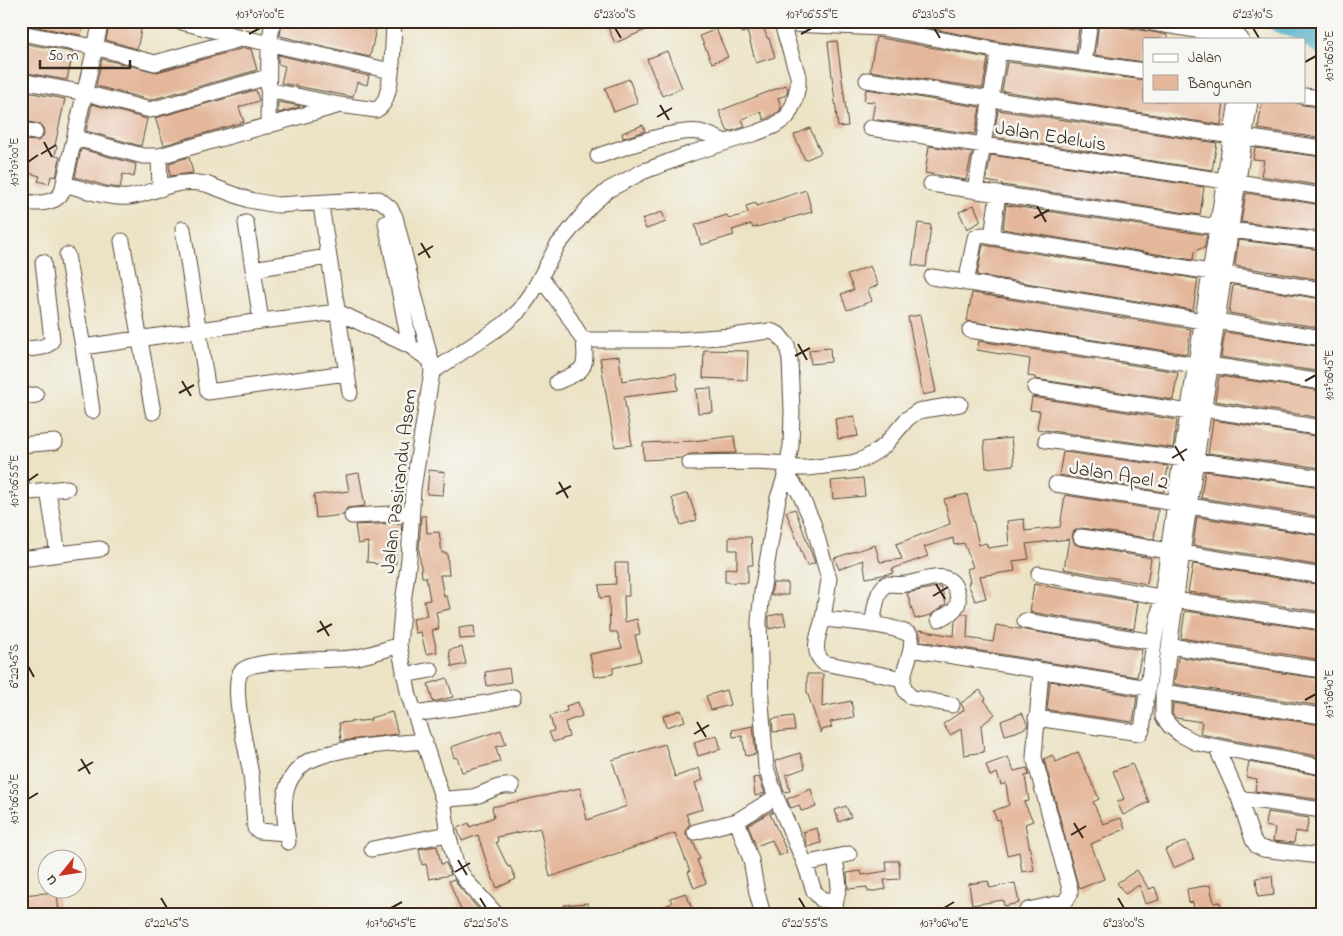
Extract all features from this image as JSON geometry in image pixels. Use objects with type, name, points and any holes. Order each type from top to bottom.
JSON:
[{"type":"street","points":[[21,199],[31,203],[55,199],[61,195],[101,21]]},
{"type":"street","points":[[178,21],[269,44],[391,71]]},
{"type":"street","points":[[268,126],[269,44],[274,21]]},
{"type":"street","points":[[21,81],[150,110],[268,84],[340,105],[376,110],[382,107],[386,100],[391,71],[394,21]]},
{"type":"street","name":"Jalan Pasirandu Asem","points":[[498,915],[467,882],[457,867],[448,834],[443,800],[415,714],[404,675],[399,645],[410,559],[411,513],[431,366],[503,325],[520,310],[541,278],[557,246],[590,206],[608,190],[650,168],[782,122],[791,111],[797,94],[798,76],[781,21]]},
{"type":"street","points":[[790,21],[792,24],[882,28],[999,51],[1143,72]]},
{"type":"street","points":[[1084,62],[1090,21]]},
{"type":"street","points":[[1141,21],[1240,38]]},
{"type":"street","points":[[21,33],[96,47],[156,63],[244,38]]},
{"type":"street","points":[[976,191],[999,51]]},
{"type":"street","points":[[867,80],[1322,148]]},
{"type":"street","points":[[1306,96],[1322,98]]},
{"type":"street","points":[[1237,102],[1238,136]]},
{"type":"street","points":[[1036,718],[1140,732],[1156,690],[1170,646],[1169,598],[1175,552],[1238,136],[1250,102]]},
{"type":"street","points":[[75,138],[143,156],[159,156],[340,105]]},
{"type":"street","name":"Jalan Edelwis","points":[[870,128],[1322,196]]},
{"type":"street","points":[[598,156],[680,133],[700,132],[725,142]]},
{"type":"street","points":[[159,156],[160,189]]},
{"type":"street","points":[[64,184],[115,197],[128,197],[179,184],[206,184],[249,200],[277,205],[378,199],[390,208],[395,217],[431,366]]},
{"type":"street","points":[[931,184],[1224,229],[1322,241]]},
{"type":"street","points":[[992,237],[998,194]]},
{"type":"street","points":[[322,212],[350,393]]},
{"type":"street","points":[[246,223],[261,321]]},
{"type":"street","points":[[386,223],[410,346]]},
{"type":"street","points":[[183,229],[208,392],[346,373]]},
{"type":"street","points":[[966,283],[975,238],[982,235],[1322,290]]},
{"type":"street","points":[[122,241],[153,412]]},
{"type":"street","points":[[67,255],[92,411]]},
{"type":"street","points":[[253,269],[328,257]]},
{"type":"street","points":[[21,349],[45,347],[52,340],[43,262]]},
{"type":"street","points":[[932,277],[1322,338]]},
{"type":"street","points":[[541,278],[584,340],[586,356],[584,366],[579,372],[557,382]]},
{"type":"street","points":[[83,347],[261,321],[338,312],[410,346],[431,366]]},
{"type":"street","points":[[584,340],[677,340],[732,336],[770,330],[778,334],[787,345],[790,360],[793,429],[786,470],[778,498],[758,621],[766,768],[817,896],[837,907],[842,856],[805,864]]},
{"type":"street","points":[[970,330],[1322,382]]},
{"type":"street","points":[[1035,388],[1322,428]]},
{"type":"street","points":[[690,463],[734,462],[786,470],[851,463],[862,460],[885,445],[907,419],[918,411],[960,404]]},
{"type":"street","points":[[1046,440],[1322,478]]},
{"type":"street","points":[[21,445],[55,442]]},
{"type":"street","points":[[786,470],[799,492],[813,523],[829,579],[816,651],[817,656],[824,663],[903,679]]},
{"type":"street","name":"Jalan Apel 2","points":[[1056,484],[1322,527]]},
{"type":"street","points":[[21,493],[67,488]]},
{"type":"street","points":[[48,490],[58,554]]},
{"type":"street","points":[[352,516],[411,513]]},
{"type":"street","points":[[1081,537],[1322,576]]},
{"type":"street","points":[[21,559],[100,549]]},
{"type":"street","points":[[1038,574],[1169,598],[1322,622]]},
{"type":"street","points":[[872,625],[878,597],[886,584],[906,584],[940,576],[953,585],[958,596],[958,602],[954,611],[939,619]]},
{"type":"street","points":[[1169,598],[1154,642],[1156,690],[1163,718],[1170,726],[1197,743],[1322,767]]},
{"type":"street","points":[[822,619],[872,625],[899,630],[910,635],[912,649],[903,679],[903,687],[906,693],[911,697],[952,705]]},
{"type":"street","points":[[1025,621],[1154,642]]},
{"type":"street","points":[[399,645],[363,656],[349,658],[273,662],[247,668],[240,673],[238,697],[251,774],[255,828],[259,831],[287,837],[284,808],[288,784],[298,770],[309,760],[329,754],[425,740]]},
{"type":"street","points":[[1170,646],[1322,670]]},
{"type":"street","points":[[912,649],[1322,716]]},
{"type":"street","points":[[404,675],[431,670]]},
{"type":"street","points":[[1024,915],[1028,910],[1065,902],[1070,894],[1035,764],[1036,718],[1041,671]]},
{"type":"street","points":[[415,714],[513,697]]},
{"type":"street","points":[[1216,747],[1239,798],[1253,840],[1257,846],[1263,849],[1319,856],[1322,853]]},
{"type":"street","points":[[443,800],[456,797],[470,797],[505,785],[512,786]]},
{"type":"street","points":[[695,832],[737,821],[776,797]]},
{"type":"street","points":[[1239,798],[1322,810]]},
{"type":"street","points":[[737,821],[751,860],[763,915]]},
{"type":"street","points":[[372,849],[448,834]]},
{"type":"building","points":[[21,21],[84,21],[81,35],[21,24]]},
{"type":"building","points":[[110,21],[143,21],[137,49],[106,40]]},
{"type":"building","points":[[282,21],[367,21],[377,24],[370,57],[280,36]]},
{"type":"building","points":[[605,21],[666,21],[615,43]]},
{"type":"building","points":[[739,21],[762,21],[775,57],[756,63],[747,31],[742,33]]},
{"type":"building","points":[[919,21],[1080,21],[1076,52],[1001,42],[918,26]]},
{"type":"building","points":[[1099,22],[1167,35],[1167,38],[1143,38],[1143,62],[1095,55]]},
{"type":"building","points":[[716,29],[728,57],[712,63],[700,36]]},
{"type":"building","points":[[876,37],[988,58],[983,88],[870,71]]},
{"type":"building","points":[[837,41],[848,126],[838,127],[828,42]]},
{"type":"building","points":[[21,43],[73,52],[67,80],[21,72]]},
{"type":"building","points":[[244,48],[251,49],[257,70],[150,100],[96,86],[102,59],[157,72]]},
{"type":"building","points":[[667,51],[682,88],[662,96],[647,59]]},
{"type":"building","points":[[278,55],[369,76],[367,85],[357,82],[353,97],[281,83],[285,66],[278,64]]},
{"type":"building","points":[[1007,62],[1143,80],[1143,102],[1224,102],[1221,125],[1002,91]]},
{"type":"building","points":[[629,79],[638,103],[614,112],[605,88]]},
{"type":"building","points":[[786,85],[788,89],[786,95],[778,98],[781,107],[780,111],[764,120],[761,112],[742,119],[745,127],[728,132],[719,111]]},
{"type":"building","points":[[866,89],[980,107],[975,134],[872,119],[875,102],[864,101]]},
{"type":"building","points":[[256,90],[259,101],[239,107],[244,122],[164,145],[155,118]]},
{"type":"building","points":[[21,91],[65,99],[55,145],[57,146],[55,156],[60,157],[56,177],[51,176],[49,184],[38,181],[40,176],[21,171],[24,150],[21,149],[21,140],[38,141],[43,137],[44,133],[40,124],[21,121]]},
{"type":"building","points":[[278,102],[300,106],[300,107],[278,113]]},
{"type":"building","points":[[1262,102],[1293,102],[1322,107],[1320,138],[1258,129]]},
{"type":"building","points":[[92,104],[147,119],[141,146],[86,131]]},
{"type":"building","points":[[998,110],[1217,143],[1212,170],[994,137]]},
{"type":"building","points":[[643,125],[645,131],[623,138],[622,133]]},
{"type":"building","points":[[810,128],[821,153],[805,160],[794,135]]},
{"type":"building","points":[[929,146],[972,153],[966,180],[925,173]]},
{"type":"building","points":[[1255,148],[1322,157],[1322,186],[1261,176],[1264,160],[1253,159]]},
{"type":"building","points":[[81,149],[136,164],[134,177],[123,174],[120,188],[75,177]]},
{"type":"building","points":[[991,155],[1204,187],[1200,215],[986,181]]},
{"type":"building","points":[[189,157],[193,173],[170,176],[169,163]]},
{"type":"building","points":[[806,190],[812,212],[753,228],[751,224],[732,230],[734,235],[701,245],[695,225],[727,215],[729,219],[748,213],[746,206],[756,203],[757,206]]},
{"type":"building","points":[[1246,193],[1322,205],[1322,232],[1241,222]]},
{"type":"building","points":[[974,205],[980,222],[967,229],[959,212]]},
{"type":"building","points":[[1006,205],[1207,235],[1204,249],[1201,248],[1194,252],[1193,260],[1003,229]]},
{"type":"building","points":[[662,212],[666,222],[646,229],[642,219]]},
{"type":"building","points":[[918,223],[931,225],[926,267],[912,265]]},
{"type":"building","points":[[1238,240],[1322,250],[1322,280],[1235,266]]},
{"type":"building","points":[[983,245],[1198,279],[1193,310],[977,275]]},
{"type":"building","points":[[870,266],[878,285],[868,290],[872,301],[847,310],[841,294],[854,290],[847,275]]},
{"type":"building","points":[[1233,285],[1322,299],[1322,328],[1229,313]]},
{"type":"building","points":[[972,293],[1191,329],[1187,354],[967,321]]},
{"type":"building","points":[[920,315],[936,392],[923,395],[908,317]]},
{"type":"building","points":[[1225,332],[1322,347],[1322,372],[1221,357]]},
{"type":"building","points":[[979,341],[1178,372],[1173,400],[1035,379],[1035,377],[1028,376],[1030,359],[977,350]]},
{"type":"building","points":[[830,348],[831,362],[811,364],[809,350]]},
{"type":"building","points":[[704,350],[748,351],[747,380],[703,378]]},
{"type":"building","points":[[619,356],[622,381],[676,373],[678,390],[624,397],[632,445],[615,447],[600,358]]},
{"type":"building","points":[[1219,376],[1322,391],[1322,418],[1215,401]]},
{"type":"building","points":[[711,388],[713,412],[698,413],[696,389]]},
{"type":"building","points":[[1032,397],[1177,420],[1173,448],[1037,429],[1040,411],[1030,410]]},
{"type":"building","points":[[854,416],[858,436],[838,439],[835,419]]},
{"type":"building","points":[[1213,420],[1322,437],[1322,468],[1208,453]]},
{"type":"building","points":[[734,436],[736,453],[690,454],[682,458],[644,460],[643,443],[694,441]]},
{"type":"building","points":[[1011,438],[1014,465],[986,468],[984,441]]},
{"type":"building","points":[[1063,452],[1168,466],[1164,492],[1059,475]]},
{"type":"building","points":[[429,470],[445,472],[443,495],[427,494]]},
{"type":"building","points":[[1205,471],[1322,487],[1322,517],[1201,498]]},
{"type":"building","points":[[359,473],[365,506],[347,508],[343,515],[316,518],[314,495],[349,491],[346,475]]},
{"type":"building","points":[[863,478],[865,496],[833,499],[831,481]]},
{"type":"building","points":[[688,493],[697,520],[681,525],[672,498]]},
{"type":"building","points":[[967,494],[979,545],[986,543],[988,548],[1009,545],[1007,521],[1024,519],[1025,531],[1060,527],[1065,495],[1158,510],[1154,539],[1082,528],[1074,531],[1072,536],[1075,544],[1080,546],[1151,558],[1147,584],[1064,569],[1069,539],[1026,544],[1029,559],[1013,561],[1015,571],[980,576],[986,598],[975,601],[968,583],[970,582],[967,569],[973,567],[964,543],[954,545],[953,538],[924,547],[928,556],[892,569],[893,573],[866,578],[863,560],[839,569],[834,558],[875,545],[880,562],[902,559],[896,544],[950,524],[944,499]]},
{"type":"building","points":[[795,509],[815,563],[807,566],[786,512]]},
{"type":"building","points":[[421,516],[426,516],[427,533],[439,532],[442,553],[447,553],[449,575],[440,575],[444,597],[447,596],[450,609],[436,612],[439,629],[432,630],[437,652],[426,654],[421,632],[415,633],[413,619],[427,616],[424,601],[430,600],[426,577],[422,577],[419,550]]},
{"type":"building","points":[[1197,517],[1322,536],[1322,566],[1193,545]]},
{"type":"building","points":[[402,523],[401,534],[396,535],[396,564],[367,562],[368,542],[358,544],[355,525]]},
{"type":"building","points":[[729,537],[751,537],[753,565],[748,565],[748,583],[725,582],[725,568],[737,569],[737,550],[729,550]]},
{"type":"building","points":[[615,563],[628,563],[629,596],[624,596],[625,622],[637,619],[640,634],[635,635],[641,661],[613,668],[613,674],[594,677],[590,654],[622,648],[617,632],[610,632],[609,597],[600,598],[599,585],[616,584]]},
{"type":"building","points":[[1193,564],[1322,585],[1322,612],[1188,592]]},
{"type":"building","points":[[773,583],[788,583],[788,595],[771,595]]},
{"type":"building","points":[[1034,584],[1138,602],[1134,629],[1030,612]]},
{"type":"building","points":[[941,587],[946,604],[931,615],[915,619],[907,593]]},
{"type":"building","points":[[1185,611],[1322,631],[1322,660],[1181,638]]},
{"type":"building","points":[[783,613],[786,625],[769,629],[769,616]]},
{"type":"building","points":[[962,614],[968,614],[967,638],[993,642],[996,625],[1142,650],[1137,677],[921,641],[919,630],[954,636],[955,621]]},
{"type":"building","points":[[474,626],[475,638],[460,639],[459,628]]},
{"type":"building","points":[[462,647],[466,664],[452,667],[449,650]]},
{"type":"building","points":[[1178,657],[1322,679],[1322,706],[1174,684]]},
{"type":"building","points":[[509,668],[511,682],[487,686],[485,672]]},
{"type":"building","points":[[807,674],[823,674],[822,707],[851,701],[854,717],[830,722],[832,727],[822,730],[821,733],[807,692]]},
{"type":"building","points":[[447,678],[453,697],[433,702],[428,684]]},
{"type":"building","points":[[1050,681],[1137,696],[1133,722],[1047,710]]},
{"type":"building","points":[[726,690],[730,705],[711,710],[706,696]]},
{"type":"building","points":[[980,690],[986,699],[984,700],[995,714],[981,726],[984,752],[964,755],[961,729],[950,735],[943,724],[964,710],[961,703]]},
{"type":"building","points":[[578,702],[582,716],[565,722],[569,737],[553,742],[549,732],[554,731],[550,716],[567,711],[566,706]]},
{"type":"building","points":[[1173,703],[1322,725],[1322,757],[1200,734],[1202,722],[1176,718],[1172,714]]},
{"type":"building","points":[[681,710],[685,721],[666,727],[663,716]]},
{"type":"building","points":[[392,712],[398,734],[341,741],[339,723],[371,720],[370,718]]},
{"type":"building","points":[[1022,713],[1027,727],[1005,735],[1001,721]]},
{"type":"building","points":[[793,716],[795,730],[773,732],[772,719]]},
{"type":"building","points":[[753,726],[756,754],[746,756],[742,736],[733,737],[732,730]]},
{"type":"building","points":[[501,730],[506,744],[496,747],[500,762],[462,772],[457,757],[454,758],[451,747]]},
{"type":"building","points":[[717,735],[721,749],[698,756],[694,742]]},
{"type":"building","points":[[665,744],[675,777],[699,768],[703,780],[695,783],[703,809],[686,814],[690,824],[686,829],[686,834],[693,841],[700,859],[697,860],[706,883],[694,888],[688,872],[690,871],[675,833],[550,877],[540,828],[497,837],[498,841],[496,842],[516,879],[497,888],[478,835],[462,841],[457,828],[469,823],[470,827],[494,817],[492,807],[580,788],[587,820],[627,806],[612,760]]},
{"type":"building","points":[[1078,752],[1099,799],[1093,802],[1103,824],[1121,818],[1125,829],[1091,844],[1104,879],[1079,889],[1044,759],[1052,755],[1056,762]]},
{"type":"building","points":[[800,753],[805,768],[786,775],[790,791],[784,792],[775,761]]},
{"type":"building","points":[[1008,757],[1014,771],[1027,768],[1029,775],[1025,776],[1029,801],[1024,802],[1033,821],[1025,824],[1034,870],[1022,872],[1019,852],[1007,855],[1000,819],[997,820],[993,811],[1009,805],[1006,783],[1001,785],[997,773],[990,776],[986,765]]},
{"type":"building","points":[[1249,762],[1322,776],[1322,800],[1255,791],[1257,779],[1246,777]]},
{"type":"building","points":[[1132,764],[1149,802],[1123,815],[1117,802],[1124,799],[1113,771]]},
{"type":"building","points":[[759,777],[765,793],[755,796],[753,778]]},
{"type":"building","points":[[811,789],[816,807],[801,811],[799,805],[791,808],[787,799]]},
{"type":"building","points":[[846,806],[851,817],[839,822],[835,810]]},
{"type":"building","points":[[772,811],[773,813],[770,814],[787,852],[779,856],[772,840],[756,846],[748,825]]},
{"type":"building","points":[[1267,812],[1309,818],[1306,833],[1296,831],[1294,843],[1273,841],[1275,828],[1265,826]]},
{"type":"building","points":[[817,828],[821,843],[808,847],[803,832]]},
{"type":"building","points":[[1186,841],[1194,859],[1173,868],[1165,850]]},
{"type":"building","points":[[437,846],[441,864],[446,863],[451,875],[429,879],[426,864],[422,865],[419,849]]},
{"type":"building","points":[[886,861],[899,861],[900,879],[884,880],[886,889],[868,892],[867,887],[848,889],[847,873],[861,871],[862,875],[887,871]]},
{"type":"building","points":[[1137,870],[1149,889],[1155,887],[1159,900],[1145,904],[1139,885],[1125,894],[1117,883]]},
{"type":"building","points":[[1272,876],[1274,895],[1258,897],[1256,878]]},
{"type":"building","points":[[454,879],[481,912],[475,915],[463,915],[449,881]]},
{"type":"building","points":[[988,881],[990,888],[1015,883],[1019,903],[1004,906],[1003,900],[972,905],[969,884]]},
{"type":"building","points":[[1210,885],[1214,903],[1220,902],[1222,915],[1195,915],[1193,902],[1189,903],[1187,889]]},
{"type":"building","points":[[686,893],[692,909],[676,915],[645,915],[672,903],[670,898]]},
{"type":"building","points":[[38,894],[38,898],[58,898],[59,915],[21,915],[21,895]]},
{"type":"building","points":[[588,903],[589,915],[565,915],[564,905]]},
{"type":"waterway","points":[[1277,21],[1299,30],[1322,45]]}]
